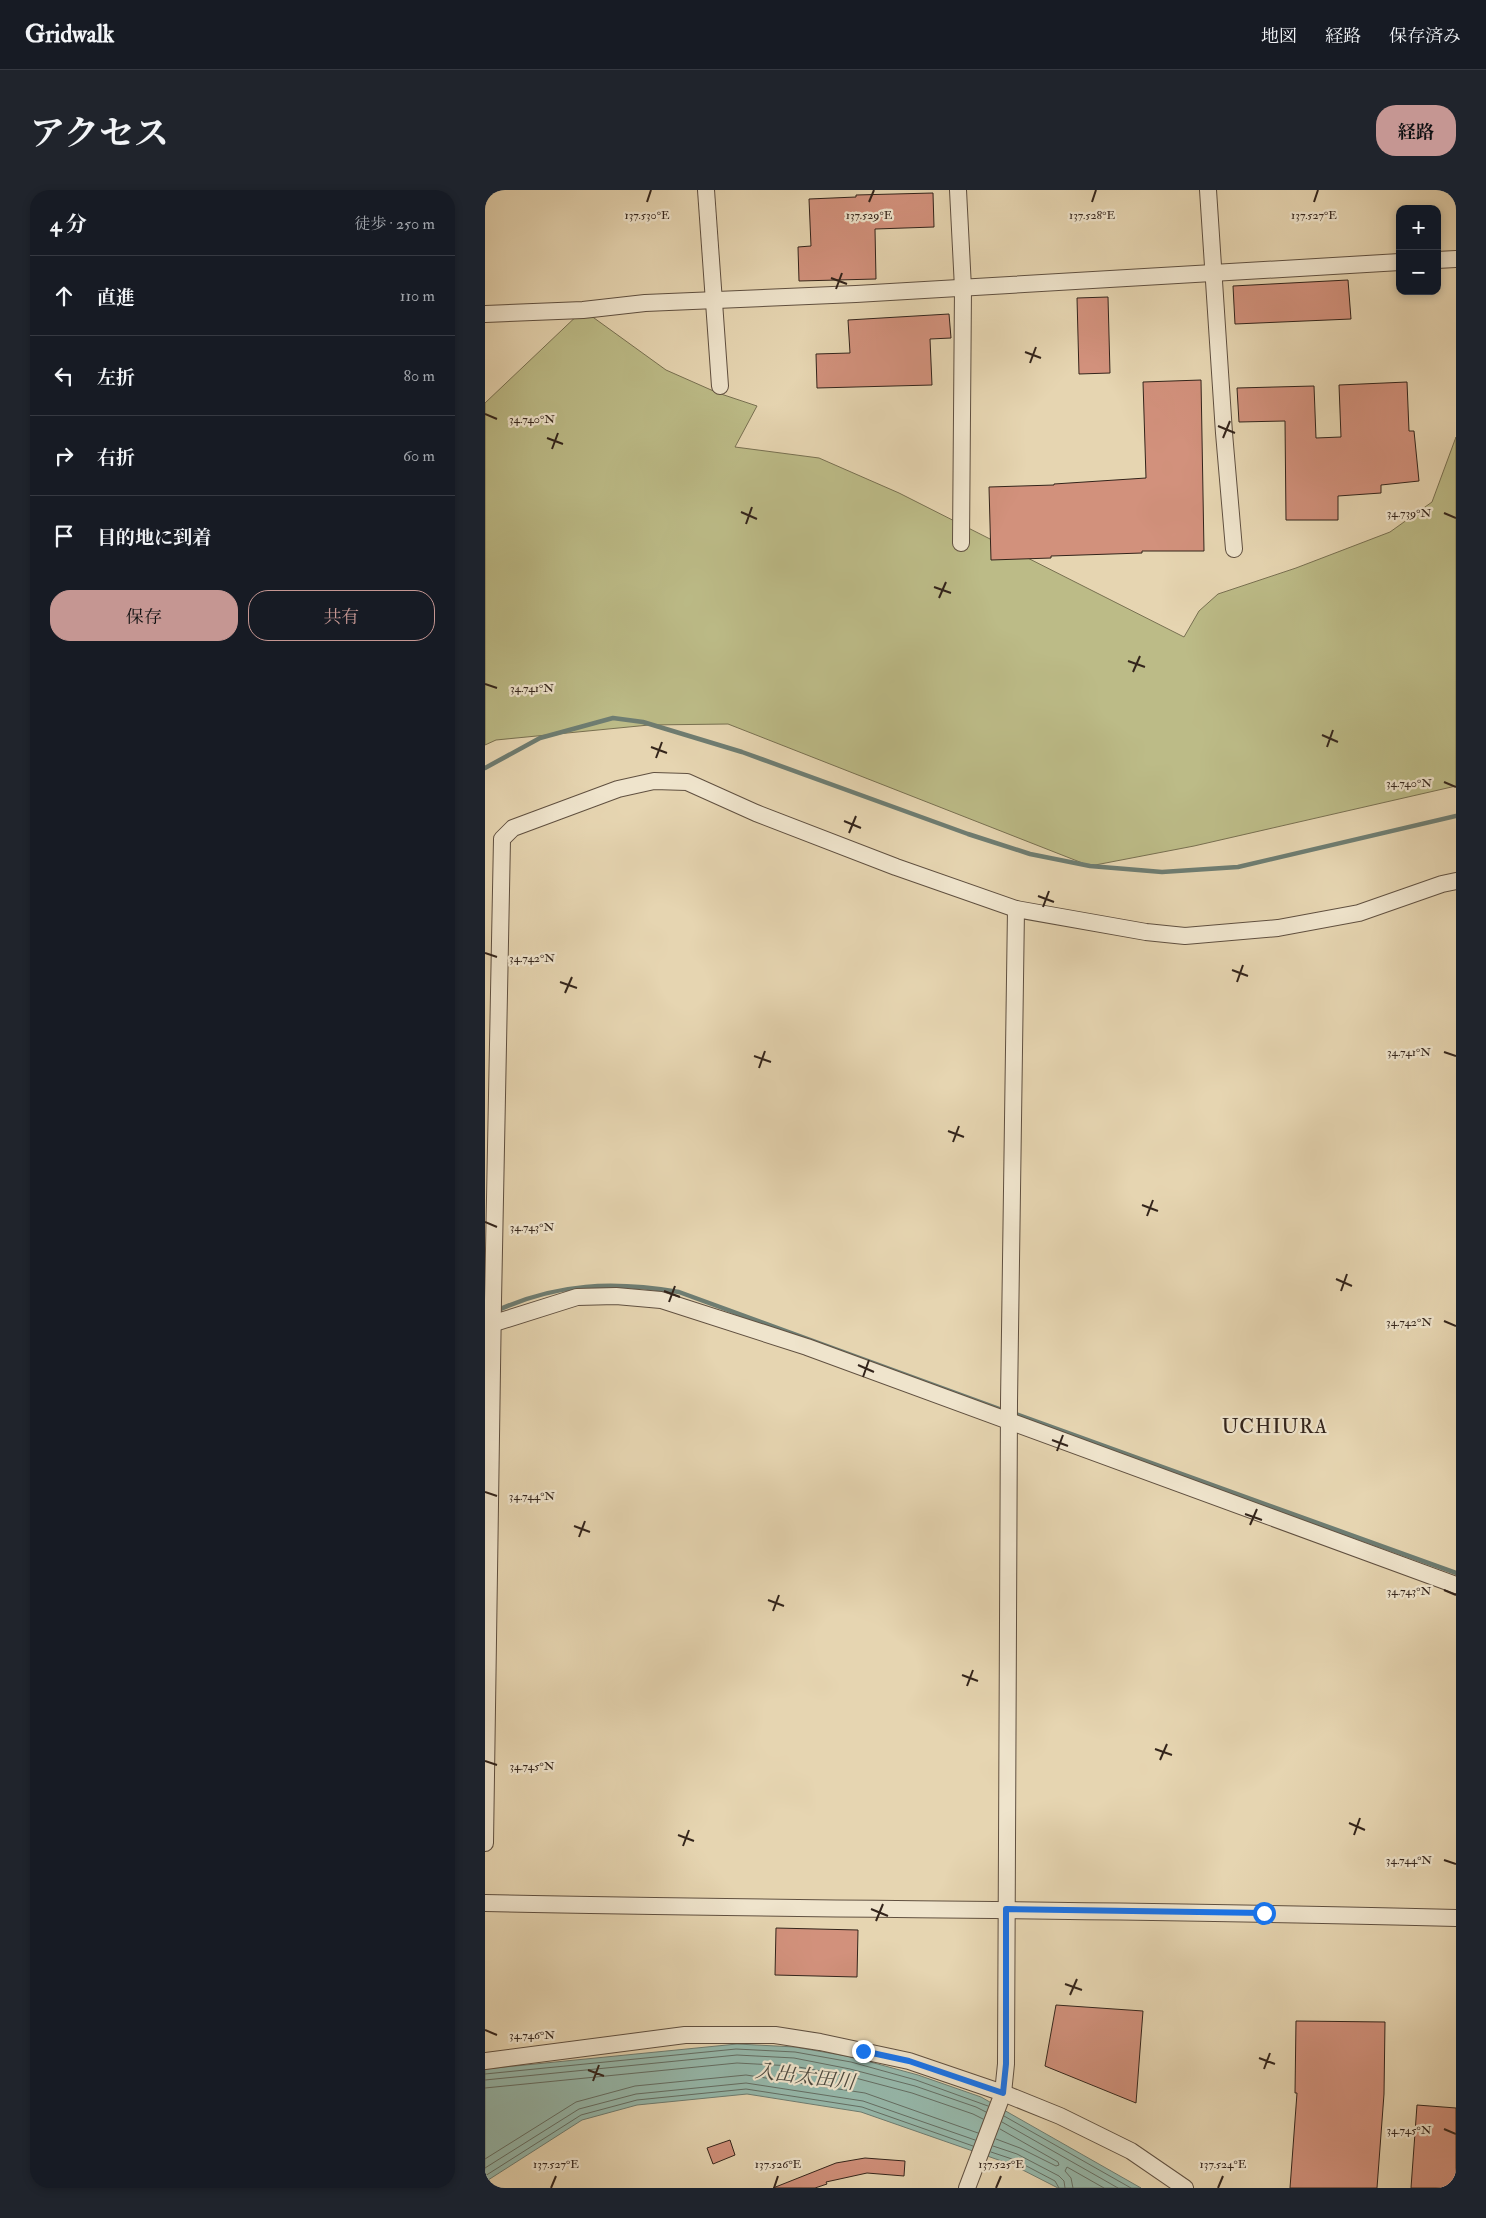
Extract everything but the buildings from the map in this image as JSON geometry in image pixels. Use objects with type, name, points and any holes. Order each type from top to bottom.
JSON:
[{"type":"street","points":[[706,190],[720,386]]},
{"type":"street","points":[[958,190],[963,288],[961,544]]},
{"type":"street","points":[[1208,190],[1223,433],[1234,549]]},
{"type":"street","points":[[1441,260],[1456,259]]},
{"type":"street","points":[[485,314],[583,310],[645,303],[963,288],[1396,262]]},
{"type":"street","points":[[485,1843],[490,1323],[493,1301],[492,1014],[502,839],[513,828],[618,788],[654,781],[687,782],[756,813],[896,867],[1016,909],[1146,932],[1185,936],[1278,928],[1359,913],[1442,884],[1456,882]]},
{"type":"street","points":[[967,2188],[1003,2093],[1006,2064],[1009,1402],[1016,909]]},
{"type":"street","points":[[490,1323],[577,1297],[616,1296],[661,1300],[807,1347],[1456,1586]]},
{"type":"street","points":[[485,1903],[740,1908],[1006,1909],[1456,1918]]},
{"type":"street","points":[[485,2061],[685,2035],[775,2035],[820,2042],[909,2061],[1003,2093],[1060,2116],[1131,2150],[1185,2188]]},
{"type":"shaded area","points":[[583,310],[666,370],[718,393],[757,406],[735,447],[819,458],[899,493],[1184,637],[1199,611],[1218,594],[1296,568],[1390,532],[1432,502],[1456,437],[1456,786],[1194,846],[1090,866],[728,724],[649,725],[496,740],[485,745],[485,403]]},
{"type":"water","name":"入出太田川","points":[[737,2044],[795,2047],[852,2057],[918,2075],[981,2097],[1141,2188],[1058,2188],[1013,2165],[861,2112],[747,2094],[637,2105],[582,2120],[485,2182],[485,2069]]},
{"type":"waterway","points":[[485,768],[540,738],[613,718],[643,722],[742,752],[968,834],[1030,854],[1090,866],[1162,872],[1238,867],[1456,816]]},
{"type":"waterway","points":[[496,1311],[541,1295],[586,1287],[631,1286],[679,1292],[1005,1411]]},
{"type":"waterway","points":[[1013,1413],[1456,1573]]},
{"type":"district","name":"UCHIURA","points":[[1275,1426]]},
{"type":"route","points":[[863,2051],[909,2061],[1003,2093],[1006,2064],[1006,1909],[1264,1913]]}]
